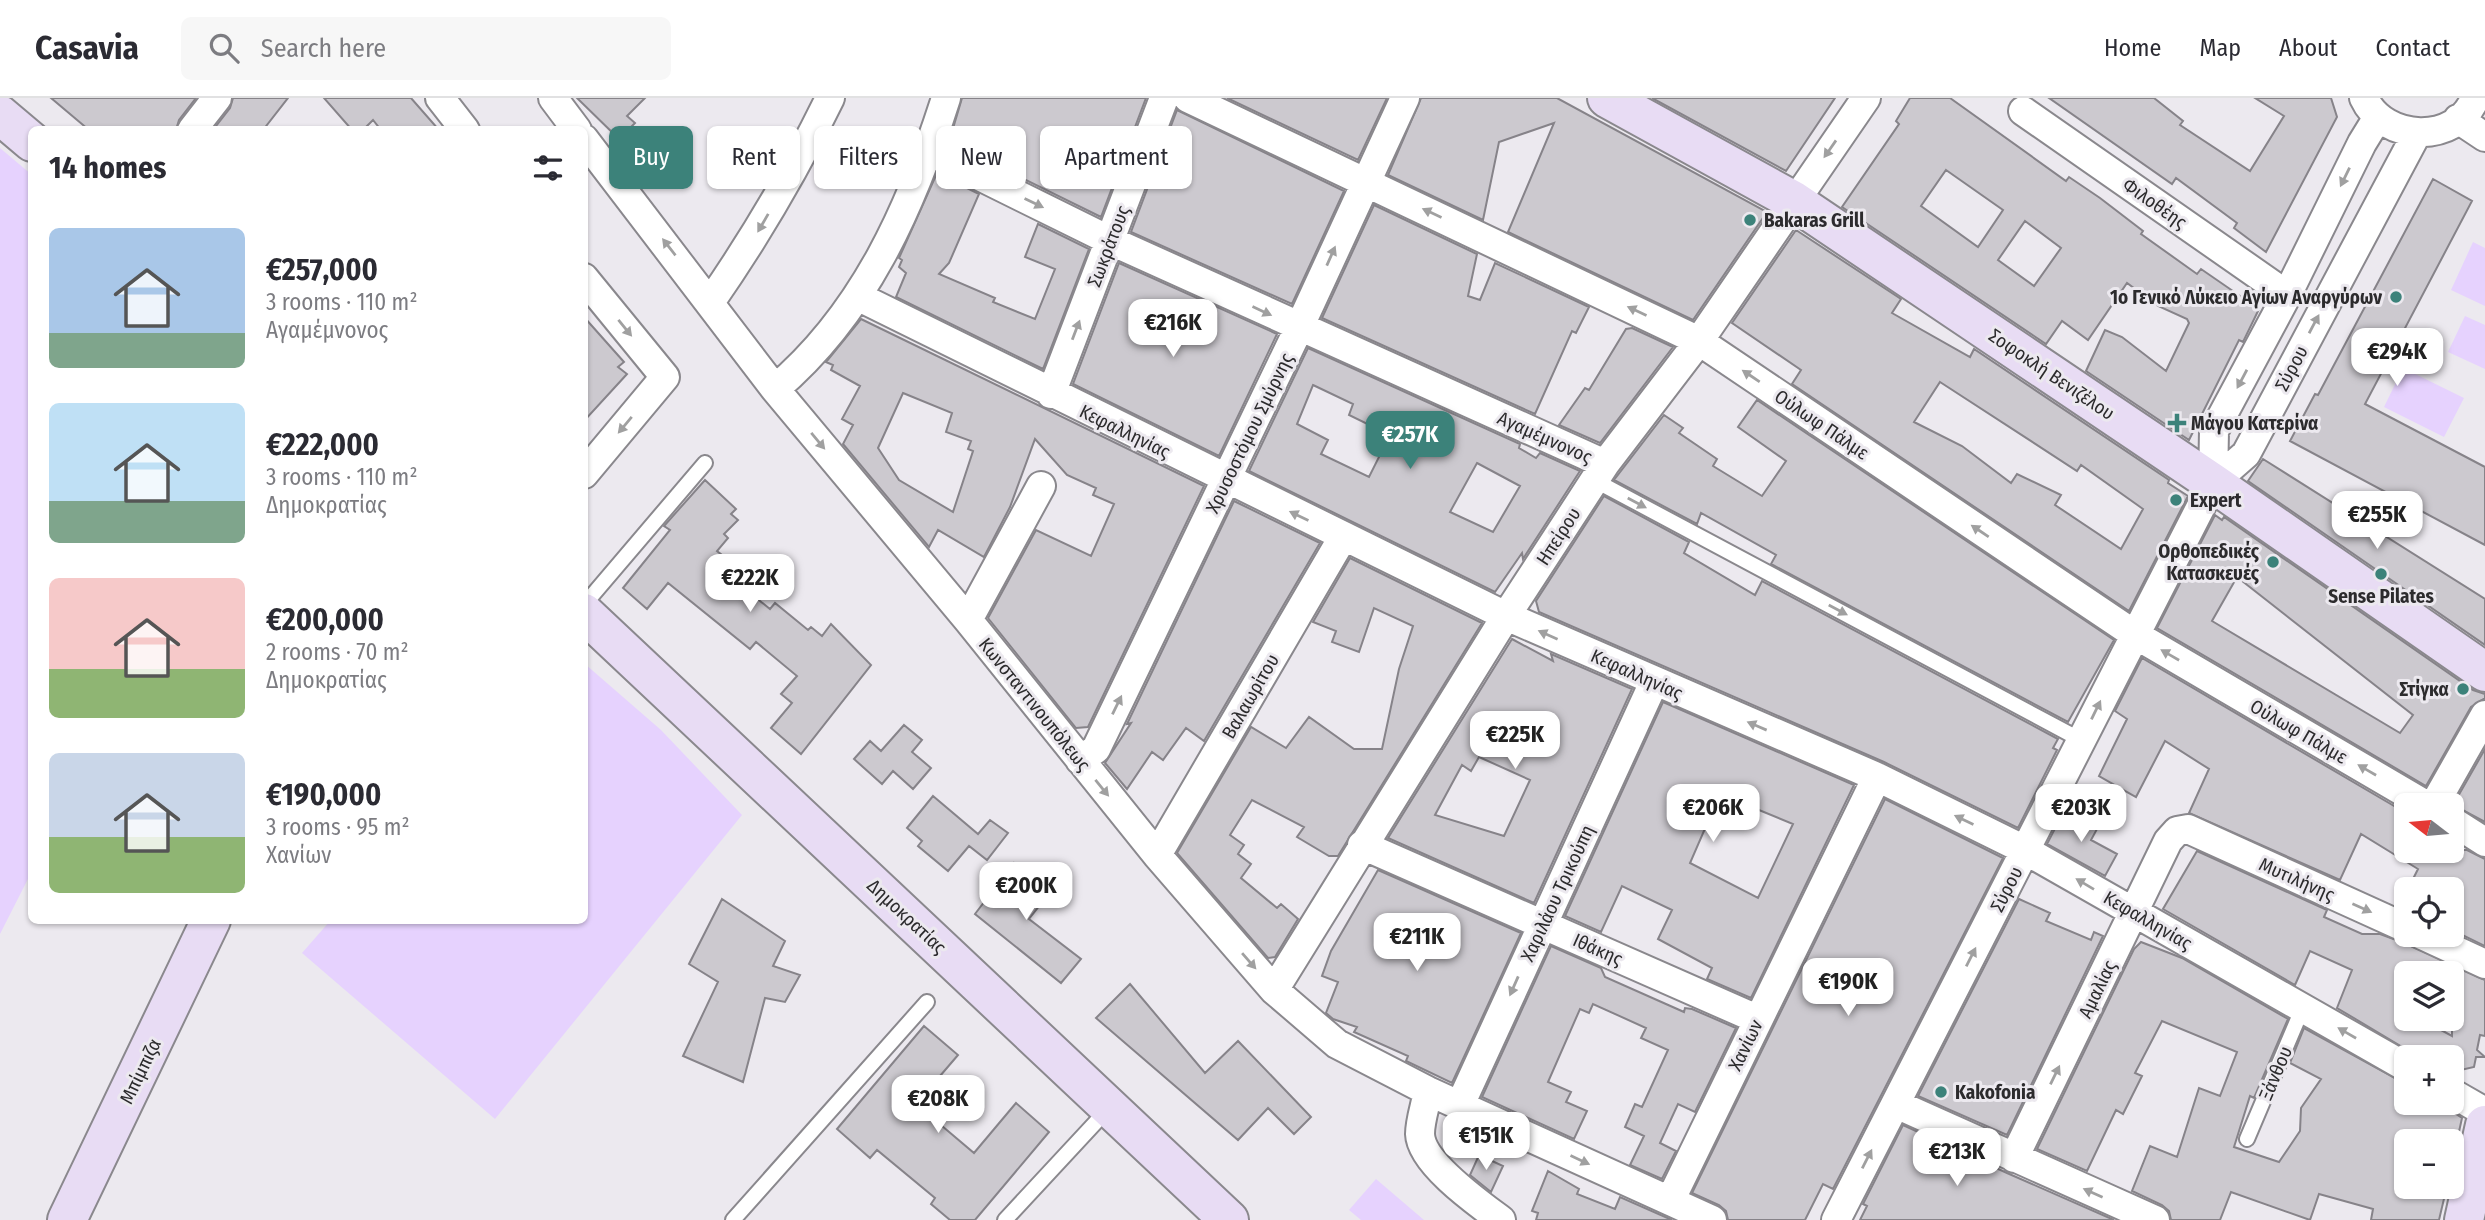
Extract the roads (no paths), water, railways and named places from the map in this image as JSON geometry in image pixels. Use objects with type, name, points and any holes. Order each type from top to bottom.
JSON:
[{"type":"street","points":[[195,126],[217,98]]},
{"type":"street","points":[[440,98],[462,126]]},
{"type":"street","points":[[553,98],[574,126]]},
{"type":"street","points":[[711,301],[754,239],[803,153],[830,98]]},
{"type":"street","points":[[775,389],[809,360],[859,297],[898,225],[929,151],[946,98]]},
{"type":"street","name":"Σωκράτους","points":[[1051,394],[1164,98]]},
{"type":"street","name":"Ούλωφ Πάλμε","points":[[1188,98],[1699,341],[2134,634],[2406,793]]},
{"type":"street","name":"Χρυσοστόμου Σμύρνης","points":[[1080,760],[1096,749],[1299,328],[1405,98]]},
{"type":"street","name":"Σοφοκλή Βενιζέλου","points":[[1607,98],[1794,201],[2213,483],[2485,672]]},
{"type":"street","name":"Ηπείρου","points":[[1274,990],[1506,616],[1605,464],[1699,341],[1866,98]]},
{"type":"street","points":[[2371,108],[2396,128],[2417,133],[2435,131],[2467,108],[2485,137]]},
{"type":"street","name":"Σύρου","points":[[2213,483],[2214,431],[2287,295],[2362,143],[2371,108]]},
{"type":"street","name":"Φιλοθέης","points":[[2022,111],[2287,295]]},
{"type":"street","points":[[0,115],[28,139]]},
{"type":"street","name":"Σύρου","points":[[1836,1220],[2213,483],[2246,454],[2417,133]]},
{"type":"street","name":"Κωνσταντινουπόλεως","points":[[588,144],[711,301],[775,389],[968,620],[1157,855],[1274,990],[1336,1044],[1429,1091],[1712,1220]]},
{"type":"street","name":"Αγαμέμνονος","points":[[929,151],[1111,241],[1605,464]]},
{"type":"street","points":[[588,283],[665,377],[588,469]]},
{"type":"street","name":"Κεφαλληνίας","points":[[859,297],[1226,481],[1506,616],[1877,777],[2025,850],[2394,1059]]},
{"type":"street","points":[[968,620],[1041,486]]},
{"type":"street","name":"Βαλαωρίτου","points":[[1157,855],[1343,537]]},
{"type":"street","name":"Δημοκρατίας","points":[[588,617],[1229,1220]]},
{"type":"street","name":"Χαριλάου Τρικούπη","points":[[1460,1105],[1654,682]]},
{"type":"street","points":[[2441,793],[2485,715]]},
{"type":"street","name":"Χανίων","points":[[1670,1201],[1757,1018],[1877,777]]},
{"type":"street","name":"Αμαλίας","points":[[2014,1158],[2168,841],[2177,831],[2188,829]]},
{"type":"street","name":"Μυτιλήνης","points":[[2188,829],[2394,923]]},
{"type":"street","points":[[2464,829],[2485,842]]},
{"type":"street","name":"Ιθάκης","points":[[1363,845],[1757,1018]]},
{"type":"street","name":"Μπίμπιζα","points":[[67,1220],[209,924]]},
{"type":"street","points":[[2448,947],[2485,964]]},
{"type":"street","points":[[1429,1091],[1421,1129],[1424,1147],[1436,1166],[1501,1220]]},
{"type":"street","points":[[2464,1100],[2485,1112]]},
{"type":"street","points":[[1896,1104],[2155,1220]]},
{"type":"street","points":[[2464,1220],[2485,1125]]},
{"type":"lane","points":[[588,600],[705,463]]},
{"type":"lane","name":"Αγαμέμνονος","points":[[1605,464],[1594,480],[2081,740]]},
{"type":"lane","points":[[733,1220],[927,1002]]},
{"type":"lane","name":"Ξάνθου","points":[[2247,1139],[2303,1007]]},
{"type":"lane","points":[[1005,1220],[1110,1107]]},
{"type":"place","name":"Bakaras Grill","points":[[1750,220]]},
{"type":"place","name":"1ο Γενικό Λύκειο Αγίων Αναργύρων","points":[[2396,297]]},
{"type":"place","name":"Μάγου Κατερίνα","points":[[2177,423]]},
{"type":"place","name":"Expert","points":[[2176,500]]},
{"type":"place","name":"Ορθοπεδικές Κατασκευές","points":[[2273,562]]},
{"type":"place","name":"Sense Pilates","points":[[2381,574]]},
{"type":"place","name":"Στίγκα","points":[[2463,689]]},
{"type":"place","name":"Kakofonia","points":[[1941,1092]]}]
